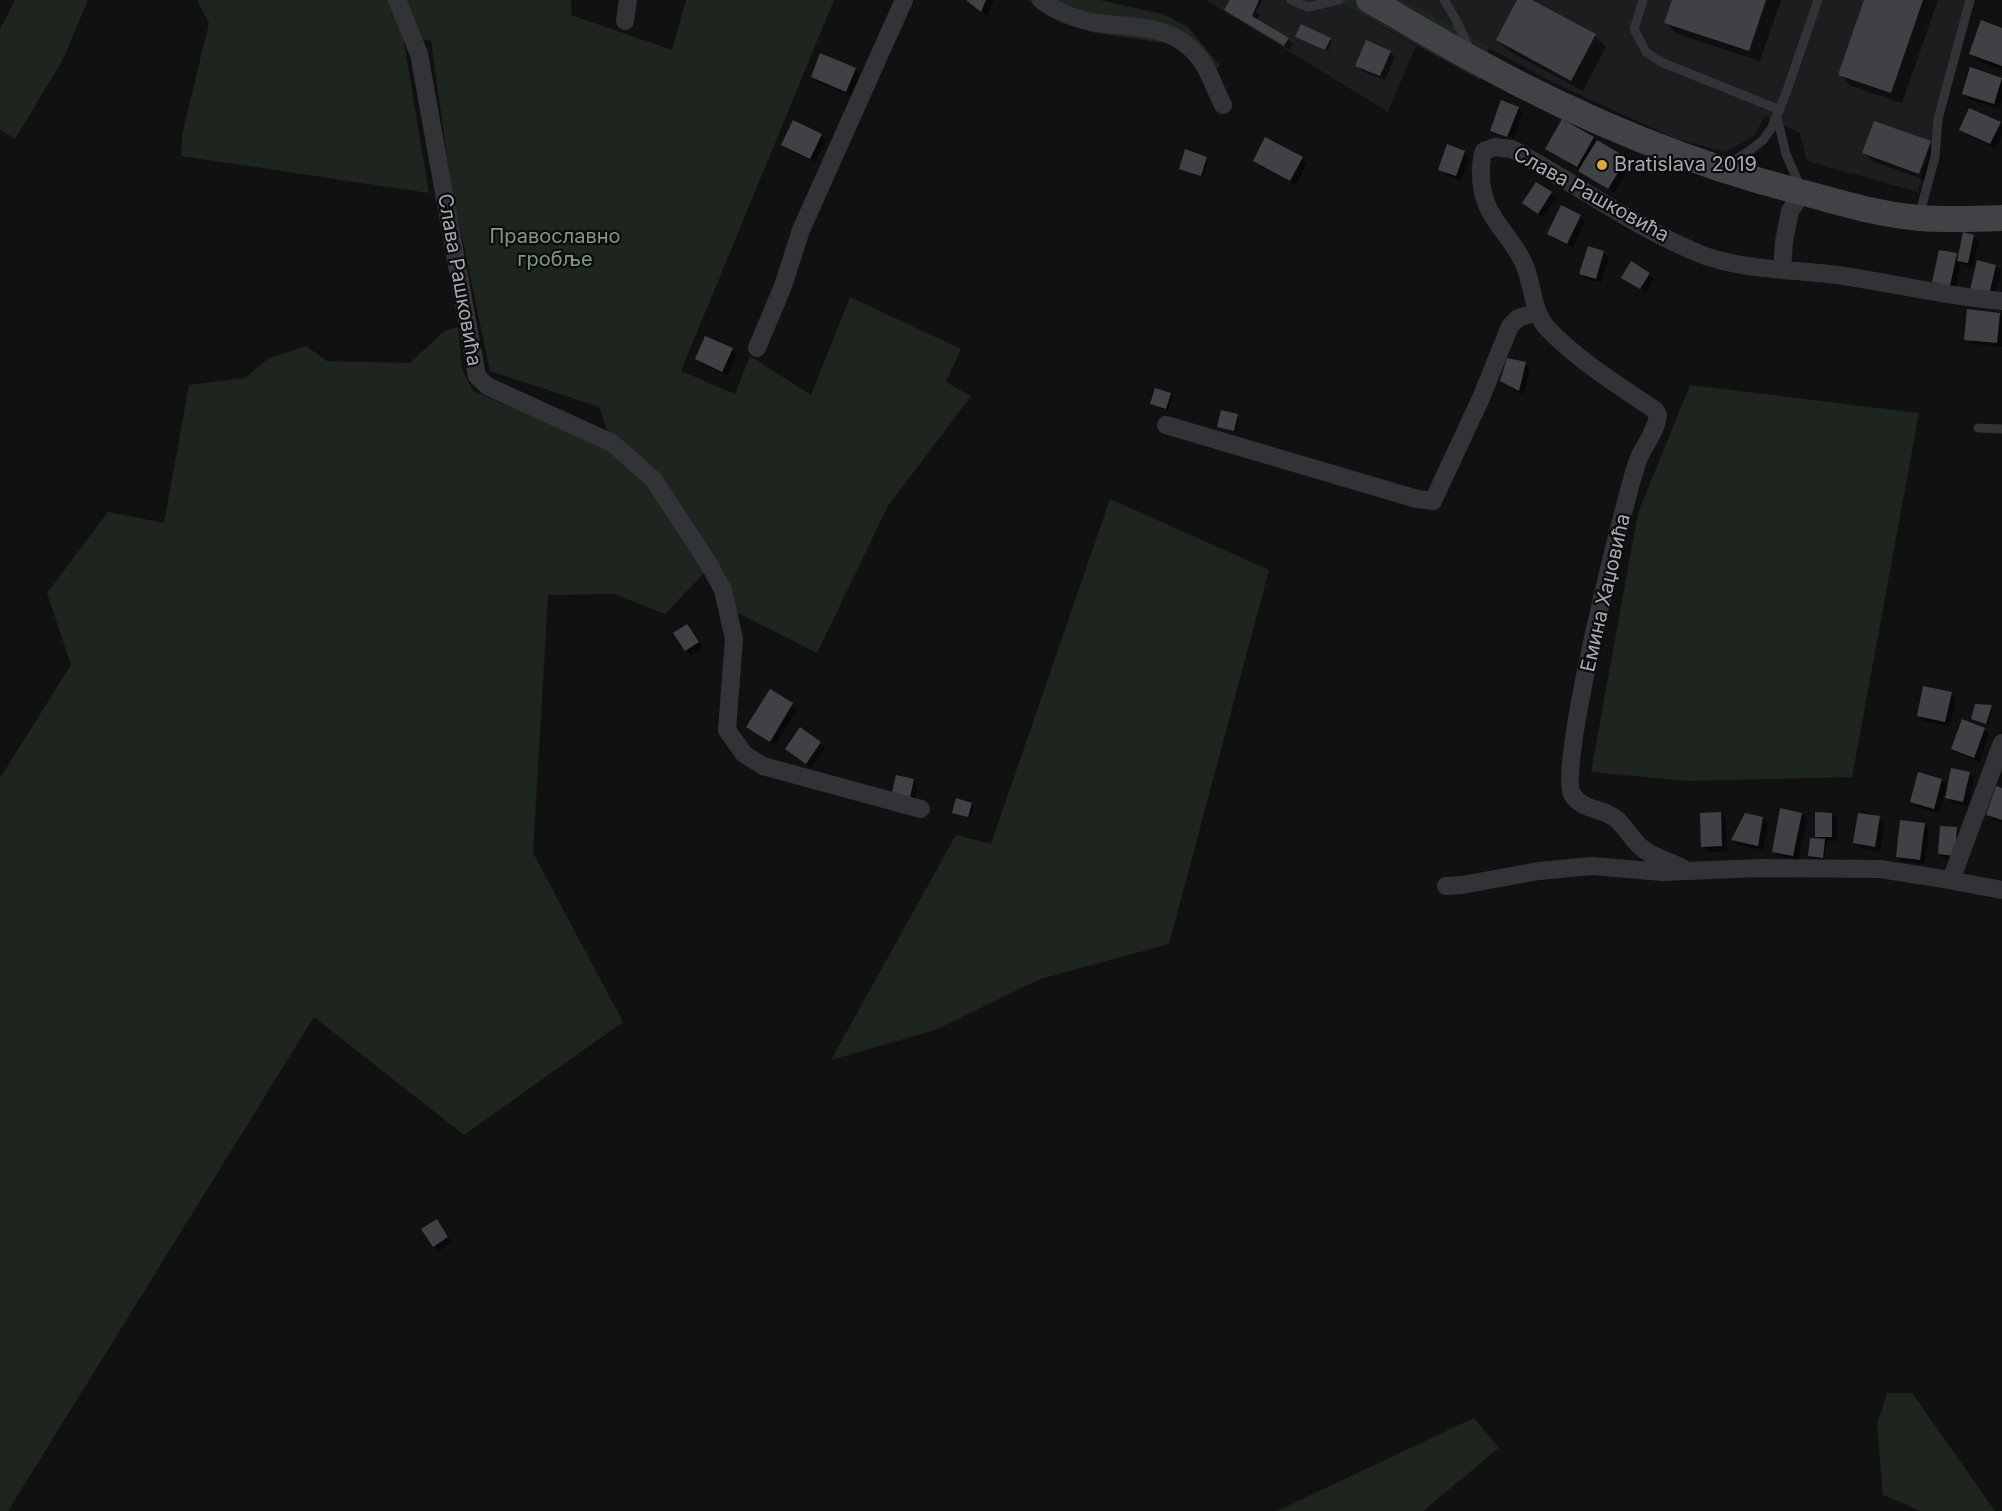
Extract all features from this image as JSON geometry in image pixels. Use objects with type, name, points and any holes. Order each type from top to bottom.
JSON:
[{"type":"main road","points":[[1369,0],[1475,61],[1582,114],[1646,142],[1720,168],[1820,198],[1919,218],[2002,218]]},
{"type":"street","name":"Слава Рашковића","points":[[397,0],[419,54],[477,376],[487,386],[612,443],[654,480],[723,590],[734,639],[727,730],[744,754],[763,766],[921,809]]},
{"type":"street","points":[[625,21],[628,0]]},
{"type":"street","points":[[757,348],[783,286],[801,230],[904,0]]},
{"type":"street","points":[[1049,3],[1090,22],[1142,26],[1171,34],[1203,63],[1223,105]]},
{"type":"street","name":"Слава Рашковића","points":[[1535,304],[1531,280],[1524,262],[1496,224],[1485,201],[1482,190],[1481,164],[1482,156],[1488,148],[1512,149],[1637,222],[1701,254],[1735,264],[1846,276],[1963,297],[2002,301]]},
{"type":"street","points":[[1782,269],[1790,211],[1803,192]]},
{"type":"street","points":[[1166,425],[1417,500],[1433,501],[1481,398],[1510,326],[1535,304]]},
{"type":"street","name":"Емина Хаџовића","points":[[1535,304],[1547,328],[1586,362],[1655,410],[1658,415],[1657,425],[1638,459],[1605,580],[1570,759],[1570,790],[1580,803],[1615,818],[1639,846],[1687,871]]},
{"type":"street","points":[[1950,880],[2002,743]]},
{"type":"street","points":[[1446,886],[1539,871],[1592,866],[1650,872],[1760,868],[1865,869],[1950,880],[2002,890]]},
{"type":"lane","points":[[1291,0],[1308,7],[1339,0]]},
{"type":"lane","points":[[1444,0],[1475,61]]},
{"type":"lane","points":[[1642,0],[1634,29],[1646,52],[1661,62],[1778,114]]},
{"type":"lane","points":[[1720,168],[1763,140],[1778,114],[1818,0]]},
{"type":"lane","points":[[1919,218],[1935,157],[1938,118],[1970,0]]},
{"type":"lane","points":[[1778,114],[1790,166],[1803,192]]},
{"type":"lane","points":[[1978,428],[2002,429]]},
{"type":"shaded area","points":[[1206,0],[1335,0],[1416,46],[1388,112]]},
{"type":"shaded area","points":[[1402,0],[1973,0],[1918,192],[1807,161],[1800,133],[1765,116],[1754,136],[1726,152],[1676,139],[1548,80]]},
{"type":"green space","points":[[15,0],[88,0],[63,59],[15,139],[0,129],[0,29]]},
{"type":"green space","name":"Православно гробље","points":[[197,0],[571,0],[571,15],[672,50],[686,0],[834,0],[681,371],[735,394],[750,356],[811,395],[850,297],[961,349],[946,382],[971,396],[888,506],[817,653],[728,608],[650,476],[612,443],[599,407],[490,371],[451,185],[431,41],[403,36],[429,193],[181,156],[182,135],[209,23]]},
{"type":"green space","points":[[1028,0],[1099,0],[1163,14],[1188,27],[1220,66],[1204,77],[1188,57],[1172,44],[1095,33],[1039,10]]},
{"type":"green space","points":[[1335,0],[1402,0],[1489,46],[1480,80]]},
{"type":"green space","points":[[458,327],[462,369],[473,391],[608,448],[645,480],[706,571],[665,614],[614,594],[548,595],[533,853],[623,1022],[464,1135],[314,1017],[8,1511],[0,1511],[0,778],[71,665],[47,593],[108,512],[164,523],[189,385],[245,378],[269,358],[306,346],[327,361],[410,363],[444,331]]},
{"type":"green space","points":[[1690,385],[1919,413],[1852,777],[1687,781],[1591,772],[1638,513]]},
{"type":"green space","points":[[1110,499],[1269,570],[1169,944],[1040,979],[935,1030],[831,1060],[956,835],[991,844]]},
{"type":"green space","points":[[1887,1393],[1912,1393],[1995,1511],[1921,1511],[1883,1495],[1877,1424]]},
{"type":"green space","points":[[1474,1418],[1499,1448],[1423,1511],[1277,1511]]},
{"type":"building","points":[[966,0],[986,0],[981,12]]},
{"type":"building","points":[[1230,0],[1259,0],[1252,16],[1289,38],[1284,46],[1224,10]]},
{"type":"building","points":[[1517,0],[1532,0],[1596,34],[1571,81],[1496,40]]},
{"type":"building","points":[[1672,0],[1766,0],[1749,51],[1664,23]]},
{"type":"building","points":[[1864,0],[1923,0],[1891,93],[1838,75]]},
{"type":"building","points":[[1981,20],[2002,28],[2002,66],[1969,54]]},
{"type":"building","points":[[1301,24],[1331,38],[1325,50],[1295,37]]},
{"type":"building","points":[[1366,40],[1391,51],[1380,76],[1355,66]]},
{"type":"building","points":[[820,53],[856,68],[846,92],[811,77]]},
{"type":"building","points":[[1970,67],[2002,78],[1994,104],[1962,94]]},
{"type":"building","points":[[1501,100],[1519,107],[1507,137],[1490,131]]},
{"type":"building","points":[[1969,108],[2001,122],[1990,144],[1959,130]]},
{"type":"building","points":[[1562,119],[1594,137],[1577,167],[1545,149]]},
{"type":"building","points":[[793,120],[822,134],[810,159],[781,145]]},
{"type":"building","points":[[1874,121],[1931,141],[1919,174],[1862,153]]},
{"type":"building","points":[[1265,137],[1303,157],[1290,181],[1253,161]]},
{"type":"building","name":"Bratislava 2019","points":[[1597,140],[1627,158],[1608,189],[1578,171]]},
{"type":"building","points":[[1447,144],[1465,151],[1456,176],[1438,170]]},
{"type":"building","points":[[1185,149],[1207,157],[1201,176],[1179,169]]},
{"type":"building","points":[[1536,182],[1552,192],[1538,214],[1522,203]]},
{"type":"building","points":[[1561,205],[1581,215],[1567,244],[1547,234]]},
{"type":"building","points":[[1963,232],[1974,235],[1968,263],[1957,261]]},
{"type":"building","points":[[1588,246],[1604,251],[1596,279],[1579,274]]},
{"type":"building","points":[[1939,250],[1957,253],[1950,286],[1932,282]]},
{"type":"building","points":[[1977,260],[1996,265],[1989,295],[1970,290]]},
{"type":"building","points":[[1631,261],[1650,273],[1640,289],[1621,278]]},
{"type":"building","points":[[1967,309],[2000,313],[1997,343],[1964,340]]},
{"type":"building","points":[[705,336],[733,348],[722,372],[695,359]]},
{"type":"building","points":[[1507,358],[1526,362],[1519,391],[1500,381]]},
{"type":"building","points":[[1155,388],[1171,393],[1166,409],[1150,404]]},
{"type":"building","points":[[1221,410],[1238,414],[1234,431],[1217,427]]},
{"type":"building","points":[[687,624],[699,642],[685,651],[673,633]]},
{"type":"building","points":[[1923,686],[1952,692],[1945,722],[1917,716]]},
{"type":"building","points":[[770,689],[793,703],[770,742],[746,727]]},
{"type":"building","points":[[1975,704],[1992,705],[1986,724],[1971,719]]},
{"type":"building","points":[[1962,719],[1985,728],[1974,758],[1951,749]]},
{"type":"building","points":[[800,727],[821,742],[806,764],[785,749]]},
{"type":"building","points":[[1951,768],[1970,772],[1963,802],[1945,798]]},
{"type":"building","points":[[1918,772],[1942,779],[1934,809],[1910,802]]},
{"type":"building","points":[[896,775],[914,779],[909,802],[891,797]]},
{"type":"building","points":[[1996,786],[2002,788],[2002,820],[1986,815]]},
{"type":"building","points":[[956,798],[972,803],[968,817],[952,813]]},
{"type":"building","points":[[1780,808],[1802,813],[1793,856],[1772,852]]},
{"type":"building","points":[[1721,812],[1722,846],[1701,847],[1700,813]]},
{"type":"building","points":[[1815,812],[1832,813],[1832,837],[1815,837]]},
{"type":"building","points":[[1745,813],[1763,817],[1758,846],[1731,840]]},
{"type":"building","points":[[1858,813],[1880,816],[1875,847],[1853,843]]},
{"type":"building","points":[[1900,820],[1925,823],[1920,860],[1896,857]]},
{"type":"building","points":[[1940,826],[1957,827],[1955,856],[1938,854]]},
{"type":"building","points":[[1810,838],[1825,839],[1823,858],[1808,856]]},
{"type":"building","points":[[437,1219],[448,1237],[433,1247],[421,1229]]},
{"type":"place","name":"Bratislava 2019","points":[[1602,165]]}]
